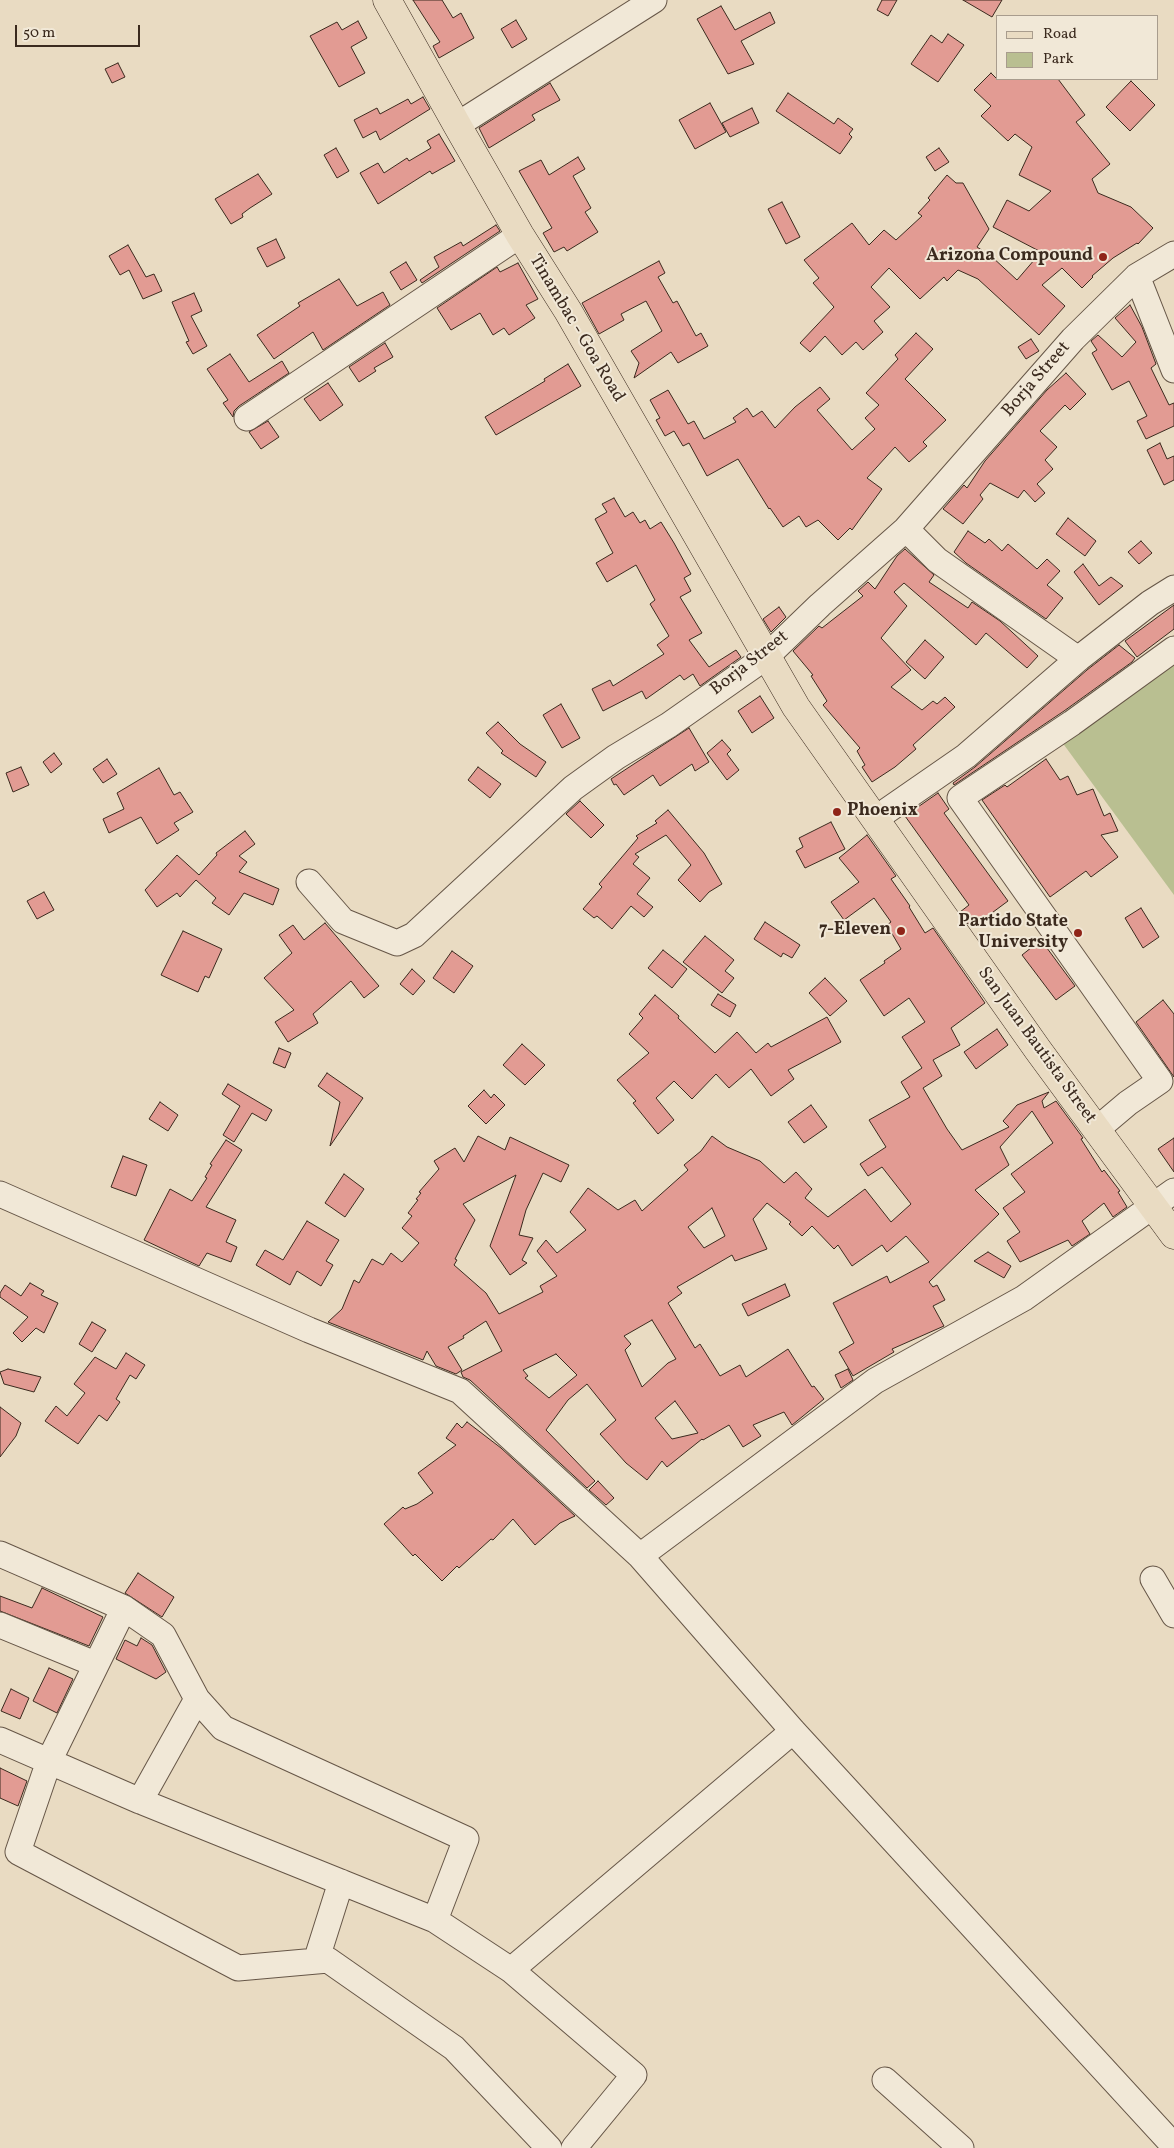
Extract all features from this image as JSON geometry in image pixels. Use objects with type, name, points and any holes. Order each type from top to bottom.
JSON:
[{"type":"main road","name":"Tinambac - Goa Road","points":[[387,0],[520,235],[568,311],[766,657]]},
{"type":"main road","name":"San Juan Bautista Street","points":[[766,657],[796,707],[1096,1130],[1164,1199],[1174,1235]]},
{"type":"street","points":[[457,125],[654,0]]},
{"type":"street","points":[[247,418],[520,235]]},
{"type":"street","name":"Borja Street","points":[[310,882],[342,921],[397,943],[414,934],[573,788],[616,757],[668,725],[766,657],[820,605],[906,529],[1073,339],[1137,276],[1174,254]]},
{"type":"street","points":[[1137,276],[1174,370]]},
{"type":"street","points":[[906,529],[937,560],[1078,659]]},
{"type":"street","points":[[875,819],[966,756],[1078,659],[1150,603],[1174,588]]},
{"type":"street","points":[[1096,1130],[1128,1103],[1167,1089],[960,798],[1072,723],[1174,648]]},
{"type":"street","points":[[0,1194],[309,1330],[460,1391],[640,1556],[793,1731],[1174,2146]]},
{"type":"street","points":[[640,1556],[875,1382],[1024,1298],[1164,1199]]},
{"type":"street","points":[[0,1554],[124,1608],[163,1636],[197,1699],[223,1728],[466,1839],[435,1920]]},
{"type":"street","points":[[1153,1579],[1174,1615]]},
{"type":"street","points":[[124,1608],[95,1664],[49,1762],[18,1852],[238,1968],[328,1960],[454,2048],[549,2148]]},
{"type":"street","points":[[0,1625],[95,1664]]},
{"type":"street","points":[[140,1801],[197,1699]]},
{"type":"street","points":[[511,1970],[793,1731]]},
{"type":"street","points":[[0,1740],[140,1801],[435,1920],[511,1970],[634,2075],[574,2148]]},
{"type":"street","points":[[316,1961],[341,1882]]},
{"type":"street","points":[[884,2080],[961,2148]]},
{"type":"green space","points":[[1174,653],[1174,895],[1059,738]]},
{"type":"building","points":[[413,0],[442,0],[453,18],[461,13],[474,38],[439,58],[433,46],[440,42]]},
{"type":"building","points":[[882,0],[897,0],[888,16],[877,10]]},
{"type":"building","points":[[963,0],[1002,0],[992,17]]},
{"type":"building","points":[[721,6],[735,30],[770,12],[775,23],[741,41],[754,64],[728,74],[697,19]]},
{"type":"building","points":[[516,20],[527,39],[512,48],[501,29]]},
{"type":"building","points":[[358,21],[367,38],[351,47],[365,73],[339,87],[310,36],[337,22],[342,30]]},
{"type":"building","points":[[948,34],[964,45],[938,82],[911,64],[931,35],[942,43]]},
{"type":"building","points":[[118,63],[125,77],[112,83],[105,69]]},
{"type":"building","points":[[991,73],[996,80],[1059,80],[1085,115],[1076,122],[1110,164],[1092,179],[1098,193],[1131,207],[1153,228],[1138,244],[1113,258],[1092,276],[1082,288],[1062,268],[1042,285],[1065,306],[1039,335],[978,279],[958,270],[947,281],[944,277],[920,299],[889,268],[871,287],[890,307],[874,321],[883,332],[863,350],[856,342],[842,355],[825,336],[810,352],[800,343],[834,307],[813,283],[819,278],[804,260],[852,223],[869,245],[884,230],[896,240],[922,216],[918,213],[930,200],[928,198],[947,175],[956,183],[963,183],[989,229],[977,247],[991,256],[1017,280],[1041,252],[993,227],[1007,200],[1029,211],[1051,191],[1019,175],[1032,147],[1015,134],[1008,141],[981,116],[991,106],[974,90]]},
{"type":"building","points":[[1131,81],[1155,105],[1130,131],[1106,107]]},
{"type":"building","points":[[550,83],[560,100],[532,115],[535,120],[489,148],[479,128]]},
{"type":"building","points":[[788,93],[834,124],[838,118],[853,129],[849,134],[852,137],[840,154],[776,111]]},
{"type":"building","points":[[423,97],[430,109],[380,140],[376,131],[363,138],[354,120],[377,108],[380,114],[408,99],[411,104]]},
{"type":"building","points":[[710,103],[726,132],[695,149],[679,120]]},
{"type":"building","points":[[752,108],[759,123],[730,137],[722,123]]},
{"type":"building","points":[[439,134],[455,161],[432,174],[430,171],[378,204],[360,173],[378,163],[384,173],[407,158],[409,161],[431,148],[427,141]]},
{"type":"building","points":[[336,148],[349,171],[337,178],[324,155]]},
{"type":"building","points":[[939,148],[949,162],[935,171],[926,157]]},
{"type":"building","points":[[578,157],[585,169],[573,176],[591,208],[585,212],[598,232],[567,251],[564,247],[554,252],[543,233],[552,228],[519,171],[541,160],[549,175]]},
{"type":"building","points":[[258,174],[272,194],[250,208],[242,214],[243,217],[231,224],[215,199]]},
{"type":"building","points":[[782,202],[800,237],[786,244],[768,209]]},
{"type":"building","points":[[496,225],[500,231],[422,283],[420,280],[439,267],[434,257],[461,242],[463,246]]},
{"type":"building","points":[[276,239],[285,258],[267,267],[257,248]]},
{"type":"building","points":[[128,245],[146,277],[154,274],[162,291],[143,299],[129,270],[120,275],[109,256]]},
{"type":"building","points":[[659,261],[665,273],[658,277],[673,303],[677,301],[696,336],[701,333],[708,346],[678,363],[671,352],[634,378],[639,363],[631,351],[662,331],[646,301],[621,314],[624,320],[599,334],[582,303]]},
{"type":"building","points":[[406,262],[417,280],[401,290],[390,272]]},
{"type":"building","points":[[518,263],[538,299],[526,305],[535,318],[509,335],[504,328],[493,335],[480,313],[451,330],[437,308],[497,267],[500,272]]},
{"type":"building","points":[[339,279],[357,306],[383,292],[390,305],[323,350],[313,332],[274,359],[257,335],[300,306],[298,303]]},
{"type":"building","points":[[194,293],[202,311],[191,316],[207,346],[193,354],[186,342],[189,341],[172,302]]},
{"type":"building","points":[[1130,305],[1142,327],[1156,364],[1151,368],[1169,405],[1174,403],[1174,426],[1146,439],[1137,421],[1147,416],[1129,381],[1112,390],[1092,353],[1097,350],[1091,341],[1098,335],[1122,357],[1136,342],[1115,318]]},
{"type":"building","points":[[916,333],[933,349],[905,379],[946,420],[923,442],[927,446],[909,462],[895,447],[867,478],[882,489],[852,530],[850,528],[838,540],[818,520],[806,527],[799,516],[783,527],[769,509],[738,459],[707,476],[689,443],[683,446],[674,431],[665,436],[656,420],[660,418],[650,400],[668,390],[688,424],[694,421],[704,439],[736,422],[733,418],[747,408],[753,417],[762,411],[775,428],[795,407],[820,387],[830,399],[817,410],[852,450],[875,429],[865,418],[879,405],[866,393],[898,359],[895,355]]},
{"type":"building","points":[[1031,339],[1039,351],[1026,359],[1018,347]]},
{"type":"building","points":[[385,343],[393,357],[374,368],[376,371],[359,382],[349,367]]},
{"type":"building","points":[[230,354],[249,382],[282,361],[289,373],[239,406],[234,411],[233,417],[223,403],[228,400],[207,369]]},
{"type":"building","points":[[568,364],[581,386],[496,435],[485,417],[545,381],[544,379]]},
{"type":"building","points":[[1066,373],[1086,394],[1070,410],[1065,405],[1040,431],[1057,447],[1045,460],[1053,469],[1037,484],[1045,493],[1035,502],[1024,490],[1018,498],[990,483],[980,495],[983,499],[963,524],[943,509],[964,485],[967,488],[985,461],[1047,390]]},
{"type":"building","points":[[328,383],[343,405],[320,421],[304,399]]},
{"type":"building","points":[[268,421],[279,437],[261,449],[249,432]]},
{"type":"building","points":[[1160,443],[1167,459],[1174,456],[1174,480],[1164,485],[1147,450]]},
{"type":"building","points":[[614,498],[625,517],[633,512],[640,523],[645,520],[650,529],[661,522],[674,543],[691,574],[684,578],[691,591],[680,597],[702,633],[689,640],[709,667],[736,650],[741,657],[700,686],[693,674],[684,680],[680,675],[646,699],[642,691],[603,711],[592,689],[610,680],[613,686],[664,654],[657,645],[669,636],[650,604],[655,600],[636,565],[607,582],[596,563],[613,553],[595,519],[607,512],[602,504]]},
{"type":"building","points":[[1068,518],[1096,541],[1085,556],[1056,534]]},
{"type":"building","points":[[968,531],[985,543],[989,539],[1002,551],[1008,544],[1037,569],[1047,559],[1060,571],[1047,585],[1063,598],[1046,619],[966,563],[954,552]]},
{"type":"building","points":[[1141,541],[1152,553],[1139,564],[1128,552]]},
{"type":"building","points":[[905,549],[934,575],[929,582],[968,608],[972,602],[1000,621],[1038,656],[1027,668],[986,633],[976,645],[904,583],[894,592],[907,606],[881,638],[911,670],[891,687],[922,710],[933,701],[937,704],[945,697],[955,707],[913,745],[916,749],[895,767],[872,782],[862,767],[865,765],[857,751],[860,748],[823,705],[827,701],[811,676],[813,675],[793,651],[819,626],[822,628],[863,596],[858,591],[868,582],[875,589],[897,556]]},
{"type":"building","points":[[1083,564],[1099,586],[1111,577],[1123,586],[1099,605],[1074,572]]},
{"type":"building","points":[[1174,605],[1174,629],[1137,657],[1125,641]]},
{"type":"building","points":[[779,607],[786,617],[771,632],[763,619]]},
{"type":"building","points":[[925,640],[944,657],[925,679],[906,662]]},
{"type":"building","points":[[1119,645],[1135,658],[1132,662],[1064,711],[954,785],[953,783],[975,767],[1087,670]]},
{"type":"building","points":[[760,696],[774,718],[752,733],[738,711]]},
{"type":"building","points":[[561,704],[580,738],[562,748],[543,715]]},
{"type":"building","points":[[498,722],[520,744],[546,762],[536,777],[501,753],[503,751],[486,733]]},
{"type":"building","points":[[689,728],[709,762],[695,771],[692,764],[660,786],[653,775],[624,795],[616,784],[614,785],[611,779]]},
{"type":"building","points":[[722,740],[731,750],[727,754],[739,770],[727,780],[707,753]]},
{"type":"building","points":[[54,753],[62,764],[51,773],[43,762]]},
{"type":"building","points":[[107,759],[117,774],[103,783],[93,769]]},
{"type":"building","points":[[1046,759],[1060,780],[1068,776],[1077,795],[1093,789],[1104,816],[1110,813],[1118,831],[1101,835],[1118,857],[1091,877],[1086,871],[1050,897],[982,800],[1005,785],[1007,787]]},
{"type":"building","points":[[21,767],[29,785],[13,792],[6,773]]},
{"type":"building","points":[[478,767],[501,784],[490,798],[468,780]]},
{"type":"building","points":[[159,768],[174,795],[180,792],[193,812],[174,823],[179,830],[157,844],[141,817],[109,833],[103,819],[124,809],[117,793]]},
{"type":"building","points":[[938,793],[949,809],[944,813],[1008,901],[981,921],[978,917],[968,924],[960,912],[969,905],[905,816]]},
{"type":"building","points":[[580,801],[604,825],[591,838],[566,814]]},
{"type":"building","points":[[668,810],[704,853],[722,884],[709,892],[700,902],[678,880],[691,865],[666,835],[635,854],[639,857],[633,864],[650,878],[637,894],[653,907],[644,917],[631,906],[612,929],[597,916],[594,918],[583,909],[602,887],[599,884],[638,838],[636,836],[657,823],[655,821]]},
{"type":"building","points":[[831,822],[845,849],[805,868],[796,851],[803,847],[799,838]]},
{"type":"building","points":[[245,831],[255,844],[239,856],[247,862],[239,872],[279,889],[273,905],[244,893],[229,915],[212,903],[216,898],[196,880],[180,897],[177,893],[157,907],[145,890],[177,855],[199,875],[217,855],[216,853]]},
{"type":"building","points":[[867,835],[896,876],[891,879],[910,906],[925,933],[933,928],[985,1003],[951,1028],[960,1045],[933,1060],[942,1076],[923,1088],[947,1129],[962,1150],[1009,1127],[1003,1121],[1017,1105],[1049,1092],[1042,1101],[1044,1108],[1056,1101],[1083,1138],[1081,1139],[1102,1172],[1104,1170],[1120,1191],[1118,1192],[1127,1207],[1113,1217],[1104,1203],[1082,1221],[1090,1234],[1072,1246],[1068,1240],[1020,1262],[1007,1241],[1020,1232],[1003,1208],[1025,1192],[1011,1174],[1053,1143],[1032,1111],[1000,1147],[1009,1165],[975,1190],[999,1214],[929,1282],[933,1287],[937,1285],[945,1300],[933,1306],[944,1326],[892,1349],[894,1352],[853,1376],[839,1352],[854,1343],[833,1303],[887,1276],[890,1283],[929,1262],[906,1236],[887,1252],[882,1245],[852,1266],[838,1245],[834,1249],[812,1226],[802,1236],[789,1224],[791,1222],[767,1203],[753,1219],[767,1249],[735,1261],[732,1255],[677,1287],[682,1293],[668,1303],[695,1348],[700,1344],[720,1376],[740,1365],[746,1377],[788,1349],[812,1387],[814,1386],[824,1399],[792,1425],[784,1412],[753,1425],[761,1436],[743,1447],[729,1425],[702,1439],[667,1467],[662,1461],[647,1480],[626,1463],[600,1434],[616,1420],[587,1384],[568,1400],[546,1430],[595,1481],[587,1488],[470,1380],[463,1377],[461,1372],[502,1351],[486,1321],[463,1336],[464,1338],[448,1347],[462,1370],[456,1374],[436,1366],[427,1351],[423,1360],[328,1322],[342,1309],[354,1280],[359,1283],[372,1259],[383,1265],[391,1253],[402,1262],[419,1243],[402,1228],[412,1216],[408,1213],[418,1200],[416,1199],[421,1193],[419,1192],[439,1169],[434,1161],[455,1148],[464,1162],[478,1136],[505,1150],[510,1137],[569,1165],[561,1182],[543,1173],[526,1210],[519,1235],[533,1238],[522,1260],[527,1263],[510,1275],[490,1246],[516,1175],[463,1204],[475,1220],[455,1259],[457,1260],[454,1265],[486,1293],[499,1314],[543,1292],[540,1286],[557,1276],[537,1251],[546,1240],[557,1253],[586,1230],[570,1212],[588,1188],[618,1210],[635,1200],[642,1211],[688,1170],[684,1165],[701,1151],[712,1136],[727,1147],[760,1161],[784,1183],[796,1172],[812,1189],[805,1198],[828,1217],[865,1189],[891,1222],[911,1204],[882,1167],[868,1176],[860,1164],[886,1147],[869,1120],[910,1097],[901,1082],[922,1068],[902,1037],[925,1022],[909,998],[884,1016],[860,980],[885,963],[884,961],[901,949],[887,925],[891,922],[874,898],[844,920],[831,902],[859,882],[839,858]],"holes":[[[712,1208],[725,1236],[704,1248],[688,1227]],[[652,1320],[676,1359],[668,1363],[642,1387],[625,1350],[631,1344],[624,1336]],[[556,1354],[577,1375],[549,1398],[525,1378],[528,1376],[523,1370]],[[675,1401],[698,1433],[672,1439],[655,1418]]]},
{"type":"building","points":[[44,892],[54,910],[37,919],[27,901]]},
{"type":"building","points":[[1141,908],[1159,937],[1143,948],[1125,918]]},
{"type":"building","points":[[765,922],[800,945],[792,958],[783,953],[781,957],[754,939]]},
{"type":"building","points":[[325,923],[379,986],[364,998],[351,981],[313,1014],[318,1023],[288,1042],[275,1022],[294,1010],[264,978],[292,953],[279,935],[293,925],[304,940]]},
{"type":"building","points":[[183,931],[222,949],[209,978],[205,976],[198,992],[161,975]]},
{"type":"building","points":[[705,936],[734,960],[725,971],[734,978],[722,993],[683,962]]},
{"type":"building","points":[[1041,940],[1075,986],[1056,1000],[1022,955]]},
{"type":"building","points":[[663,950],[687,969],[672,988],[648,968]]},
{"type":"building","points":[[452,951],[473,966],[454,993],[433,978]]},
{"type":"building","points":[[412,969],[425,981],[413,995],[400,984]]},
{"type":"building","points":[[825,978],[847,1001],[830,1016],[809,993]]},
{"type":"building","points":[[718,994],[736,1005],[730,1017],[711,1005]]},
{"type":"building","points":[[655,995],[679,1016],[678,1018],[715,1053],[737,1032],[756,1053],[768,1043],[771,1047],[827,1017],[841,1042],[788,1070],[794,1079],[771,1096],[751,1069],[729,1088],[716,1074],[692,1099],[674,1081],[656,1098],[674,1120],[658,1134],[633,1103],[636,1101],[617,1080],[649,1053],[629,1034],[643,1018],[639,1014]]},
{"type":"building","points":[[1163,1000],[1174,1014],[1174,1077],[1136,1022]]},
{"type":"building","points":[[997,1029],[1008,1045],[976,1069],[964,1052]]},
{"type":"building","points":[[522,1044],[545,1065],[525,1085],[503,1065]]},
{"type":"building","points":[[279,1048],[291,1053],[285,1068],[273,1063]]},
{"type":"building","points":[[327,1073],[363,1098],[330,1146],[340,1102],[318,1086]]},
{"type":"building","points":[[228,1084],[272,1110],[266,1121],[252,1113],[234,1142],[223,1135],[240,1106],[222,1094]]},
{"type":"building","points":[[484,1090],[491,1098],[494,1094],[505,1105],[486,1124],[468,1106]]},
{"type":"building","points":[[160,1102],[178,1115],[168,1131],[149,1119]]},
{"type":"building","points":[[811,1105],[827,1127],[804,1143],[788,1122]]},
{"type":"building","points":[[1174,1138],[1174,1172],[1158,1149]]},
{"type":"building","points":[[226,1140],[242,1150],[206,1207],[236,1220],[226,1242],[237,1247],[231,1262],[207,1253],[199,1266],[144,1240],[170,1189],[192,1201],[207,1178],[205,1177],[212,1165],[210,1164]]},
{"type":"building","points":[[123,1156],[147,1165],[136,1196],[111,1187]]},
{"type":"building","points":[[344,1174],[364,1189],[345,1217],[325,1203]]},
{"type":"building","points":[[307,1221],[339,1240],[326,1261],[333,1265],[321,1286],[297,1271],[290,1285],[256,1265],[265,1250],[283,1260]]},
{"type":"building","points":[[988,1252],[1011,1266],[1004,1278],[974,1261]]},
{"type":"building","points":[[30,1283],[44,1291],[41,1295],[58,1303],[44,1333],[36,1328],[22,1342],[13,1333],[28,1317],[0,1297],[0,1293],[5,1285],[21,1296]]},
{"type":"building","points":[[785,1284],[790,1296],[748,1316],[742,1304]]},
{"type":"building","points":[[92,1322],[106,1330],[92,1352],[79,1344]]},
{"type":"building","points":[[126,1353],[145,1365],[136,1379],[130,1375],[116,1399],[120,1402],[107,1421],[99,1415],[78,1444],[45,1421],[56,1406],[67,1416],[85,1393],[74,1384],[95,1357],[116,1369]]},
{"type":"building","points":[[8,1369],[41,1377],[34,1392],[4,1384],[0,1372]]},
{"type":"building","points":[[848,1369],[853,1380],[841,1388],[835,1375]]},
{"type":"building","points":[[0,1407],[21,1423],[16,1436],[0,1457]]},
{"type":"building","points":[[467,1422],[501,1448],[575,1516],[560,1523],[535,1545],[513,1519],[493,1540],[491,1539],[459,1568],[457,1566],[442,1581],[415,1554],[413,1556],[384,1524],[403,1507],[405,1509],[417,1504],[433,1493],[418,1473],[456,1445],[446,1438],[457,1423],[462,1428]]},
{"type":"building","points":[[598,1481],[614,1498],[606,1505],[589,1490]]},
{"type":"building","points":[[138,1573],[174,1597],[162,1617],[125,1593]]},
{"type":"building","points":[[42,1588],[103,1617],[89,1646],[0,1611],[0,1596],[32,1608]]},
{"type":"building","points":[[141,1638],[152,1645],[166,1672],[156,1679],[116,1659],[125,1640],[137,1646]]},
{"type":"building","points":[[49,1668],[73,1679],[57,1713],[33,1701]]},
{"type":"building","points":[[11,1689],[29,1698],[20,1719],[1,1711]]},
{"type":"building","points":[[0,1768],[27,1781],[18,1806],[0,1798]]},
{"type":"place","name":"Arizona Compound","points":[[1103,257]]},
{"type":"place","name":"Phoenix","points":[[837,812]]},
{"type":"place","name":"7-Eleven","points":[[901,931]]},
{"type":"place","name":"Partido State University","points":[[1078,933]]}]
